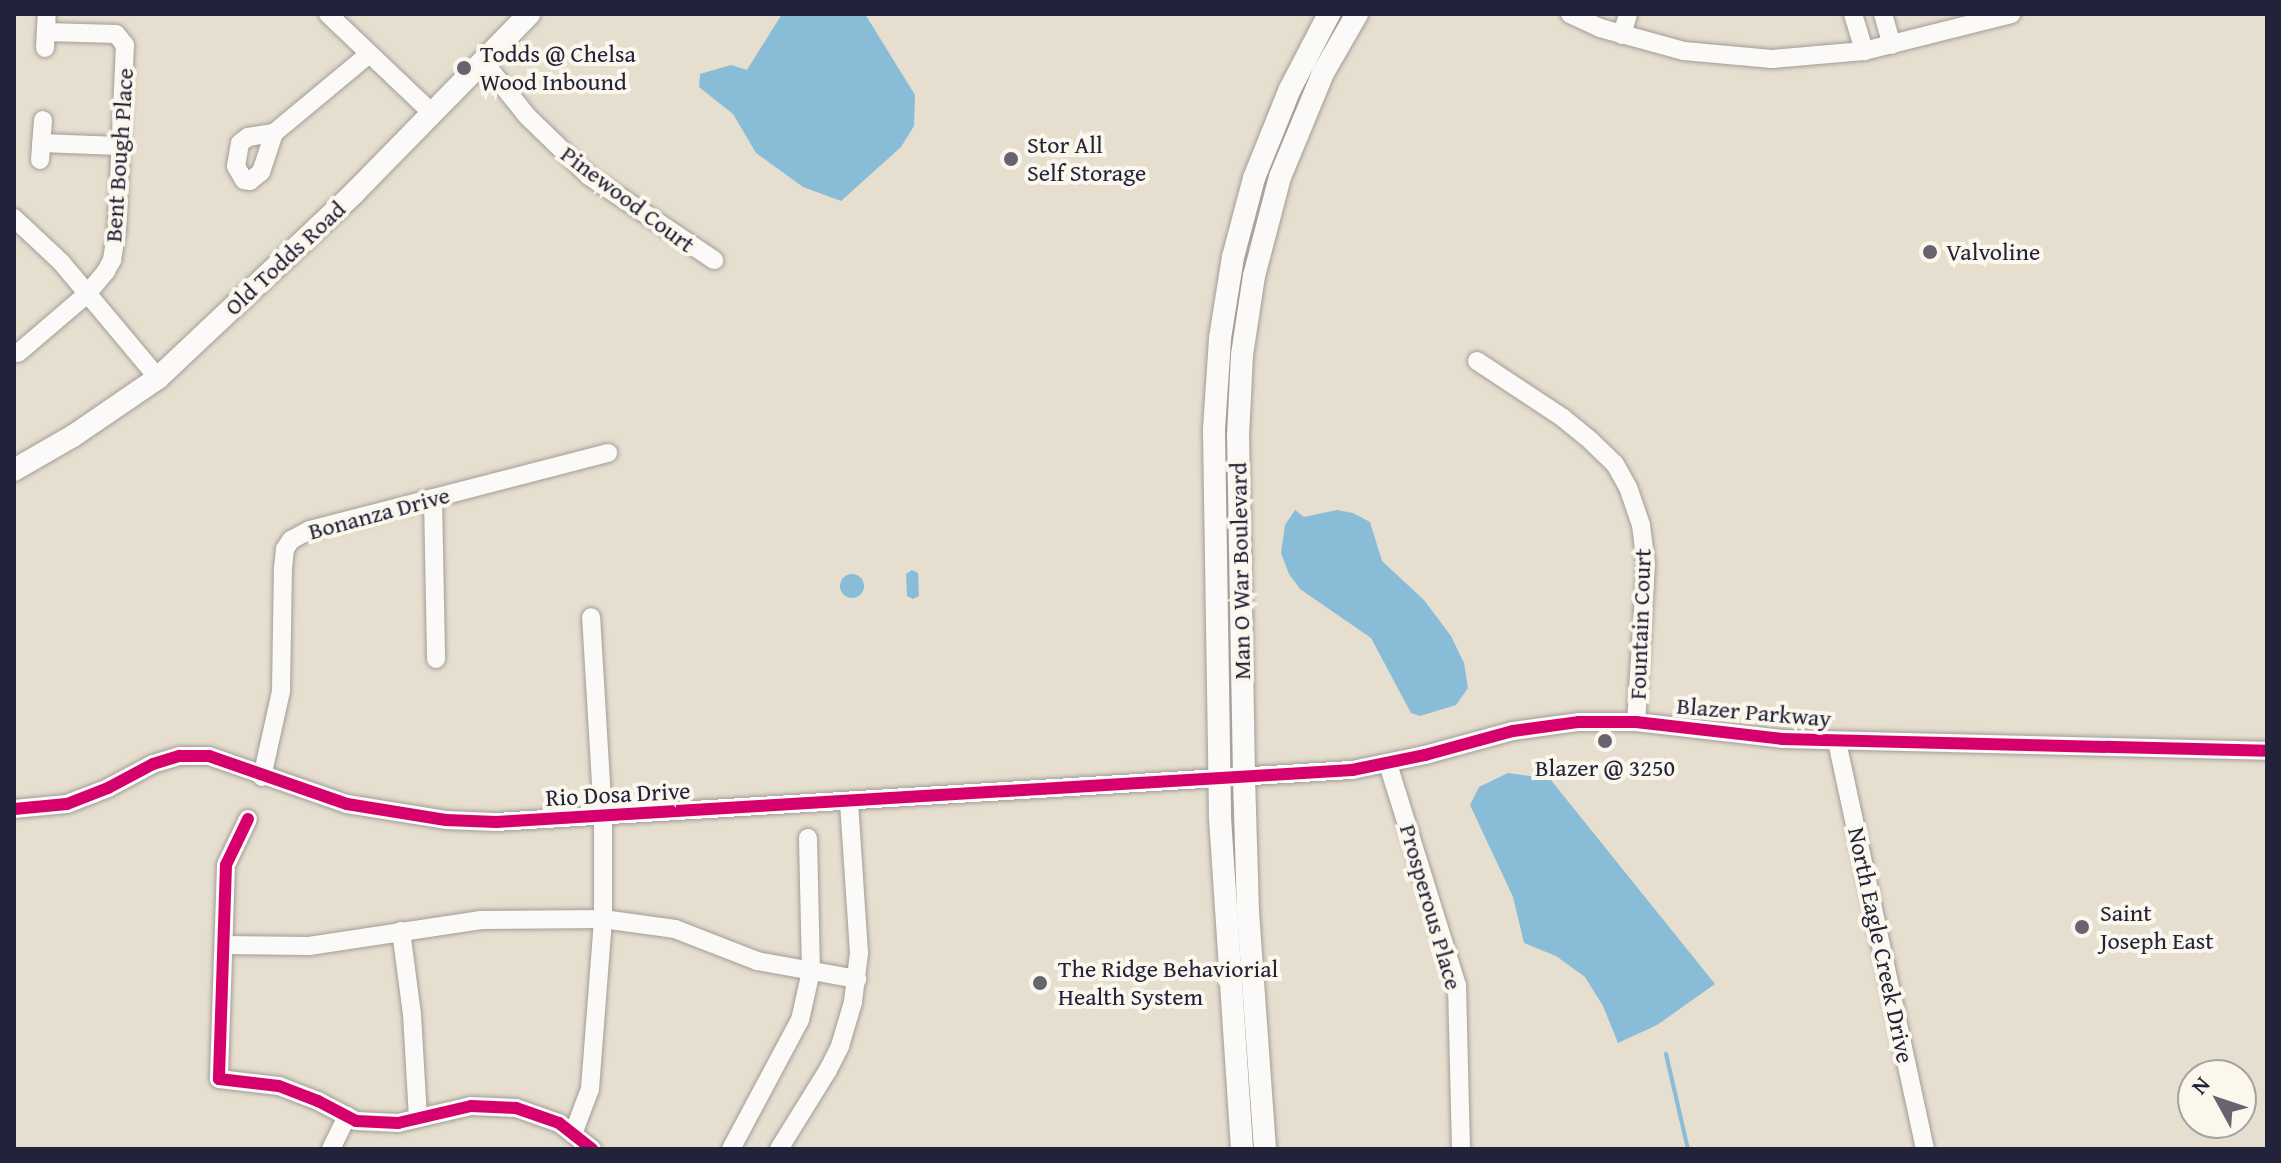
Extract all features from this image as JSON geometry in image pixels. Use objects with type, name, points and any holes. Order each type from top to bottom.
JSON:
[{"type":"main road","name":"Old Todds Road","points":[[14,470],[73,436],[158,378],[433,114],[529,14]]},
{"type":"main road","name":"Man O War Boulevard","points":[[1242,1149],[1225,929],[1219,778],[1214,429],[1220,338],[1233,257],[1254,178],[1290,89],[1329,14]]},
{"type":"main road","name":"Man O War Boulevard","points":[[1265,1149],[1248,912],[1238,436],[1248,313],[1266,228],[1287,157],[1323,73],[1357,14]]},
{"type":"street","points":[[328,14],[433,114]]},
{"type":"street","points":[[1570,14],[1622,35],[1684,51],[1745,58],[1813,57],[1864,51],[2011,14]]},
{"type":"street","points":[[1622,35],[1628,14]]},
{"type":"street","points":[[1853,14],[1864,51]]},
{"type":"street","points":[[1883,14],[1892,45]]},
{"type":"street","name":"Bent Bough Place","points":[[18,353],[87,294],[106,271],[114,249],[125,54],[122,38],[106,33],[46,31]]},
{"type":"street","points":[[274,133],[369,54]]},
{"type":"street","name":"Pinewood Court","points":[[483,61],[527,116],[589,176],[714,260]]},
{"type":"street","points":[[43,120],[40,151],[119,146]]},
{"type":"street","points":[[14,218],[43,243],[158,378]]},
{"type":"street","name":"Fountain Court","points":[[1477,361],[1563,418],[1599,447],[1615,464],[1628,487],[1641,525],[1646,564],[1636,722]]},
{"type":"street","name":"Bonanza Drive","points":[[262,777],[281,691],[285,549],[291,540],[310,530],[608,453]]},
{"type":"street","points":[[433,498],[436,659]]},
{"type":"street","points":[[573,1134],[590,1089],[603,919],[603,817],[591,617]]},
{"type":"street","name":"Blazer Parkway","points":[[1244,775],[1324,772],[1388,764],[1534,727],[1579,722],[1636,722],[1769,738],[1837,742],[2267,751]]},
{"type":"street","name":"North Eagle Creek Drive","points":[[1837,742],[1925,1149]]},
{"type":"street","name":"Rio Dosa Drive","points":[[14,809],[67,804],[108,788],[153,764],[180,756],[209,756],[262,777],[347,804],[446,820],[547,821],[1244,775]]},
{"type":"street","name":"Prosperous Place","points":[[1388,764],[1457,985],[1461,1149]]},
{"type":"street","points":[[779,1149],[811,1100],[840,1046],[857,979],[858,920],[849,802]]},
{"type":"street","points":[[248,819],[226,865],[219,1079],[279,1086],[356,1121],[398,1123],[471,1106],[516,1108],[559,1123],[592,1149]]},
{"type":"street","points":[[731,1149],[800,1020],[811,971],[808,838]]},
{"type":"street","points":[[224,945],[309,946],[481,920],[603,919],[675,929],[757,961],[857,979]]},
{"type":"street","points":[[401,931],[412,1014],[418,1118]]},
{"type":"street","points":[[331,1149],[347,1116]]},
{"type":"water","points":[[782,14],[865,14],[915,95],[914,126],[901,147],[841,201],[803,187],[756,153],[733,114],[699,87],[700,74],[731,65],[747,70]]},
{"type":"water","points":[[1295,510],[1304,517],[1337,510],[1353,513],[1370,522],[1382,561],[1424,600],[1451,636],[1464,663],[1468,688],[1456,705],[1420,716],[1411,713],[1371,638],[1300,589],[1289,574],[1281,553],[1285,525]]},
{"type":"water","points":[[912,570],[918,573],[919,596],[913,599],[907,596],[906,574]]},
{"type":"water","points":[[847,574],[857,574],[864,581],[864,591],[857,598],[847,598],[840,591],[840,581]]},
{"type":"water","points":[[1508,773],[1550,779],[1715,984],[1657,1025],[1618,1043],[1603,1006],[1585,977],[1556,956],[1524,943],[1513,897],[1470,805],[1479,787]]},
{"type":"waterway","points":[[1666,1054],[1688,1149]]},
{"type":"cycle path","points":[[14,809],[67,804],[108,788],[153,764],[180,756],[209,756],[347,804],[446,820],[496,822],[1352,770],[1425,755],[1513,731],[1579,722],[1636,722],[1782,739],[2267,751]]},
{"type":"cycle path","points":[[248,819],[226,865],[219,1079],[279,1086],[318,1101],[356,1121],[398,1123],[471,1106],[516,1108],[559,1123],[592,1149]]},
{"type":"place","name":"Todds @ Chelsa Wood Inbound","points":[[464,68]]},
{"type":"place","name":"Stor All Self Storage","points":[[1011,159]]},
{"type":"place","name":"Valvoline","points":[[1930,252]]},
{"type":"place","name":"Blazer @ 3250","points":[[1605,741]]},
{"type":"place","name":"Saint Joseph East","points":[[2082,927]]},
{"type":"place","name":"The Ridge Behaviorial Health System","points":[[1040,983]]}]
